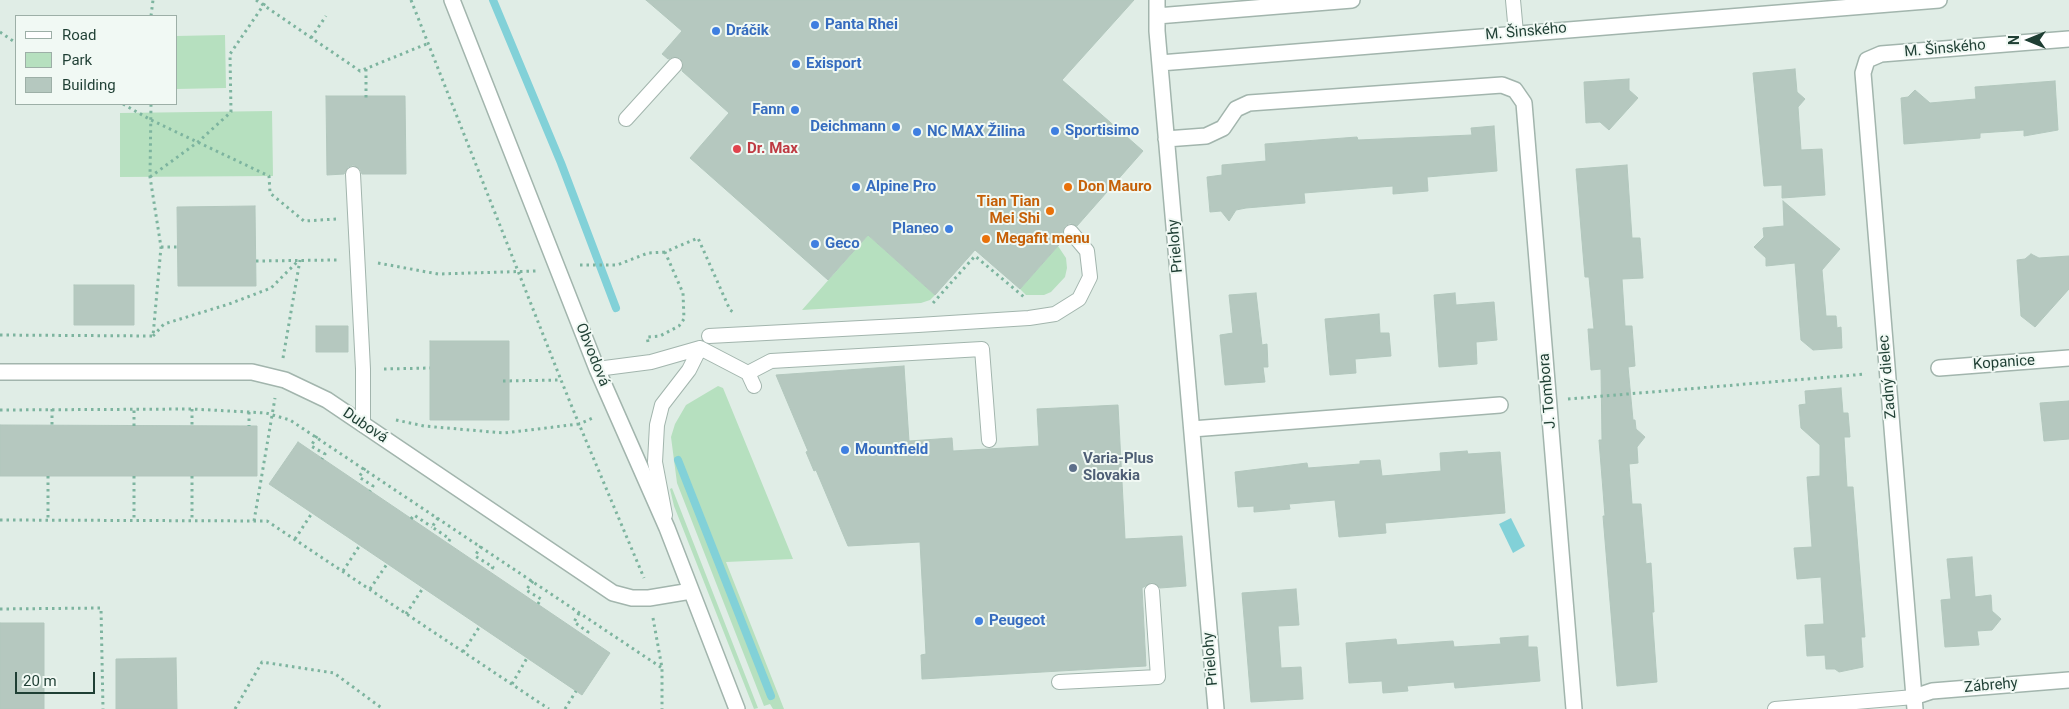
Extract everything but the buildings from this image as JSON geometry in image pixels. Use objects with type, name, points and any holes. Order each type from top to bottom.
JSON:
[{"type":"street","name":"Obvodová","points":[[452,0],[597,369],[668,528],[737,709]]},
{"type":"street","points":[[1157,0],[1160,63]]},
{"type":"street","points":[[1157,16],[1352,0]]},
{"type":"street","name":"M. Šinského","points":[[1160,63],[1939,0]]},
{"type":"street","name":"M. Šinského","points":[[1881,54],[2069,39]]},
{"type":"street","name":"Zadný dielec","points":[[1881,54],[1867,60],[1863,73],[1915,703]]},
{"type":"street","name":"Prielohy","points":[[1160,63],[1216,709]]},
{"type":"street","name":"J. Tombora","points":[[1166,139],[1206,136],[1223,128],[1236,109],[1249,103],[1502,85],[1515,90],[1524,103],[1574,709]]},
{"type":"street","name":"Kopanice","points":[[1938,368],[2069,358]]},
{"type":"street","name":"Dubová","points":[[0,372],[252,372],[284,380],[363,418],[613,592],[632,598],[649,598],[692,591]]},
{"type":"street","points":[[1192,429],[1500,404]]},
{"type":"street","name":"Zábrehy","points":[[1915,703],[1932,691],[2069,680]]},
{"type":"lane","points":[[1513,0],[1516,33]]},
{"type":"lane","points":[[626,119],[675,65]]},
{"type":"lane","points":[[353,174],[363,369],[363,418]]},
{"type":"lane","points":[[709,336],[946,324],[1029,318],[1055,314],[1079,299],[1090,277],[1087,251],[1071,232]]},
{"type":"lane","points":[[597,369],[650,362],[700,348],[748,373],[754,386]]},
{"type":"lane","points":[[668,528],[654,462],[657,425],[662,405],[689,370],[700,348]]},
{"type":"lane","points":[[748,373],[771,361],[982,349],[988,440]]},
{"type":"lane","points":[[1059,682],[1158,677],[1152,591]]},
{"type":"lane","points":[[1775,709],[1915,703]]},
{"type":"path","points":[[151,15],[153,0]]},
{"type":"path","points":[[256,0],[360,71],[429,43]]},
{"type":"path","points":[[150,177],[198,142],[231,112],[230,54],[267,0]]},
{"type":"path","points":[[411,0],[561,380]]},
{"type":"path","points":[[311,38],[326,16]]},
{"type":"path","points":[[0,32],[15,42]]},
{"type":"path","points":[[366,69],[366,101]]},
{"type":"path","points":[[125,105],[151,120],[269,176],[270,193],[304,221],[355,219]]},
{"type":"path","points":[[151,105],[150,177],[161,247],[153,336]]},
{"type":"path","points":[[682,245],[698,238],[730,310],[737,314]]},
{"type":"path","points":[[161,247],[177,247]]},
{"type":"path","points":[[256,261],[357,260],[438,274],[519,273],[581,265],[617,265],[648,253],[665,252]]},
{"type":"path","points":[[925,306],[931,305],[975,256],[1028,300]]},
{"type":"path","points":[[0,335],[153,336],[164,324],[229,304],[271,288],[300,260]]},
{"type":"path","points":[[363,369],[430,368]]},
{"type":"path","points":[[1548,400],[1887,373]]},
{"type":"path","points":[[503,381],[520,380]]},
{"type":"path","points":[[134,409],[134,426]]},
{"type":"path","points":[[192,409],[192,426]]},
{"type":"path","points":[[0,410],[192,409],[266,413],[290,420],[318,436],[662,668]]},
{"type":"path","points":[[52,410],[52,425]]},
{"type":"path","points":[[249,412],[249,426]]},
{"type":"path","points":[[363,418],[424,426],[504,432],[579,424],[646,583]]},
{"type":"path","points":[[318,436],[311,446],[325,454],[322,459]]},
{"type":"path","points":[[365,468],[359,477],[373,486],[370,491]]},
{"type":"path","points":[[48,476],[48,520]]},
{"type":"path","points":[[134,476],[134,520]]},
{"type":"path","points":[[192,476],[192,520]]},
{"type":"path","points":[[295,539],[312,513]]},
{"type":"path","points":[[411,519],[414,515],[450,539],[448,543]]},
{"type":"path","points":[[432,527],[438,518]]},
{"type":"path","points":[[0,520],[267,520],[549,709]]},
{"type":"path","points":[[343,571],[360,545]]},
{"type":"path","points":[[481,546],[475,556],[493,568],[490,572]]},
{"type":"path","points":[[370,589],[387,564]]},
{"type":"path","points":[[533,581],[526,590],[541,599],[538,604]]},
{"type":"path","points":[[406,614],[423,588]]},
{"type":"path","points":[[0,609],[101,608],[103,709]]},
{"type":"path","points":[[579,613],[574,622],[588,632],[585,636]]},
{"type":"path","points":[[653,616],[662,668],[662,709]]},
{"type":"path","points":[[463,652],[480,626]]},
{"type":"path","points":[[512,684],[527,658]]},
{"type":"path","points":[[235,709],[262,662],[334,673],[383,709]]},
{"type":"path","points":[[564,709],[576,691]]},
{"type":"green space","points":[[225,35],[226,88],[178,89],[178,36]]},
{"type":"green space","points":[[272,111],[273,176],[120,177],[120,113]]},
{"type":"green space","points":[[868,235],[935,295],[930,300],[921,303],[802,310]]},
{"type":"green space","points":[[1058,246],[1066,258],[1067,268],[1065,277],[1051,292],[1044,295],[1026,295],[1020,289]]},
{"type":"green space","points":[[718,386],[723,388],[793,559],[726,562],[784,709],[773,709],[770,704],[764,706],[677,483],[671,437],[675,424],[686,405]]},
{"type":"green space","points":[[672,488],[758,708],[754,709],[674,506],[670,489]]},
{"type":"water","points":[[1511,518],[1525,546],[1513,553],[1499,524]]},
{"type":"waterway","points":[[493,0],[561,163],[616,308]]},
{"type":"waterway","points":[[678,460],[771,696]]},
{"type":"place","name":"Panta Rhei","points":[[815,25]]},
{"type":"place","name":"Dráčik","points":[[716,31]]},
{"type":"place","name":"Exisport","points":[[796,64]]},
{"type":"place","name":"Fann","points":[[795,110]]},
{"type":"place","name":"Deichmann","points":[[896,127]]},
{"type":"place","name":"Sportisimo","points":[[1055,131]]},
{"type":"place","name":"NC MAX Žilina","points":[[917,132]]},
{"type":"place","name":"Dr. Max","points":[[737,149]]},
{"type":"place","name":"Alpine Pro","points":[[856,187]]},
{"type":"place","name":"Don Mauro","points":[[1068,187]]},
{"type":"place","name":"Tian Tian Mei Shi","points":[[1050,211]]},
{"type":"place","name":"Planeo","points":[[949,229]]},
{"type":"place","name":"Megafit menu","points":[[986,239]]},
{"type":"place","name":"Geco","points":[[815,244]]},
{"type":"place","name":"Mountfield","points":[[845,450]]},
{"type":"place","name":"Varia-Plus Slovakia","points":[[1073,468]]},
{"type":"place","name":"Peugeot","points":[[979,621]]}]
